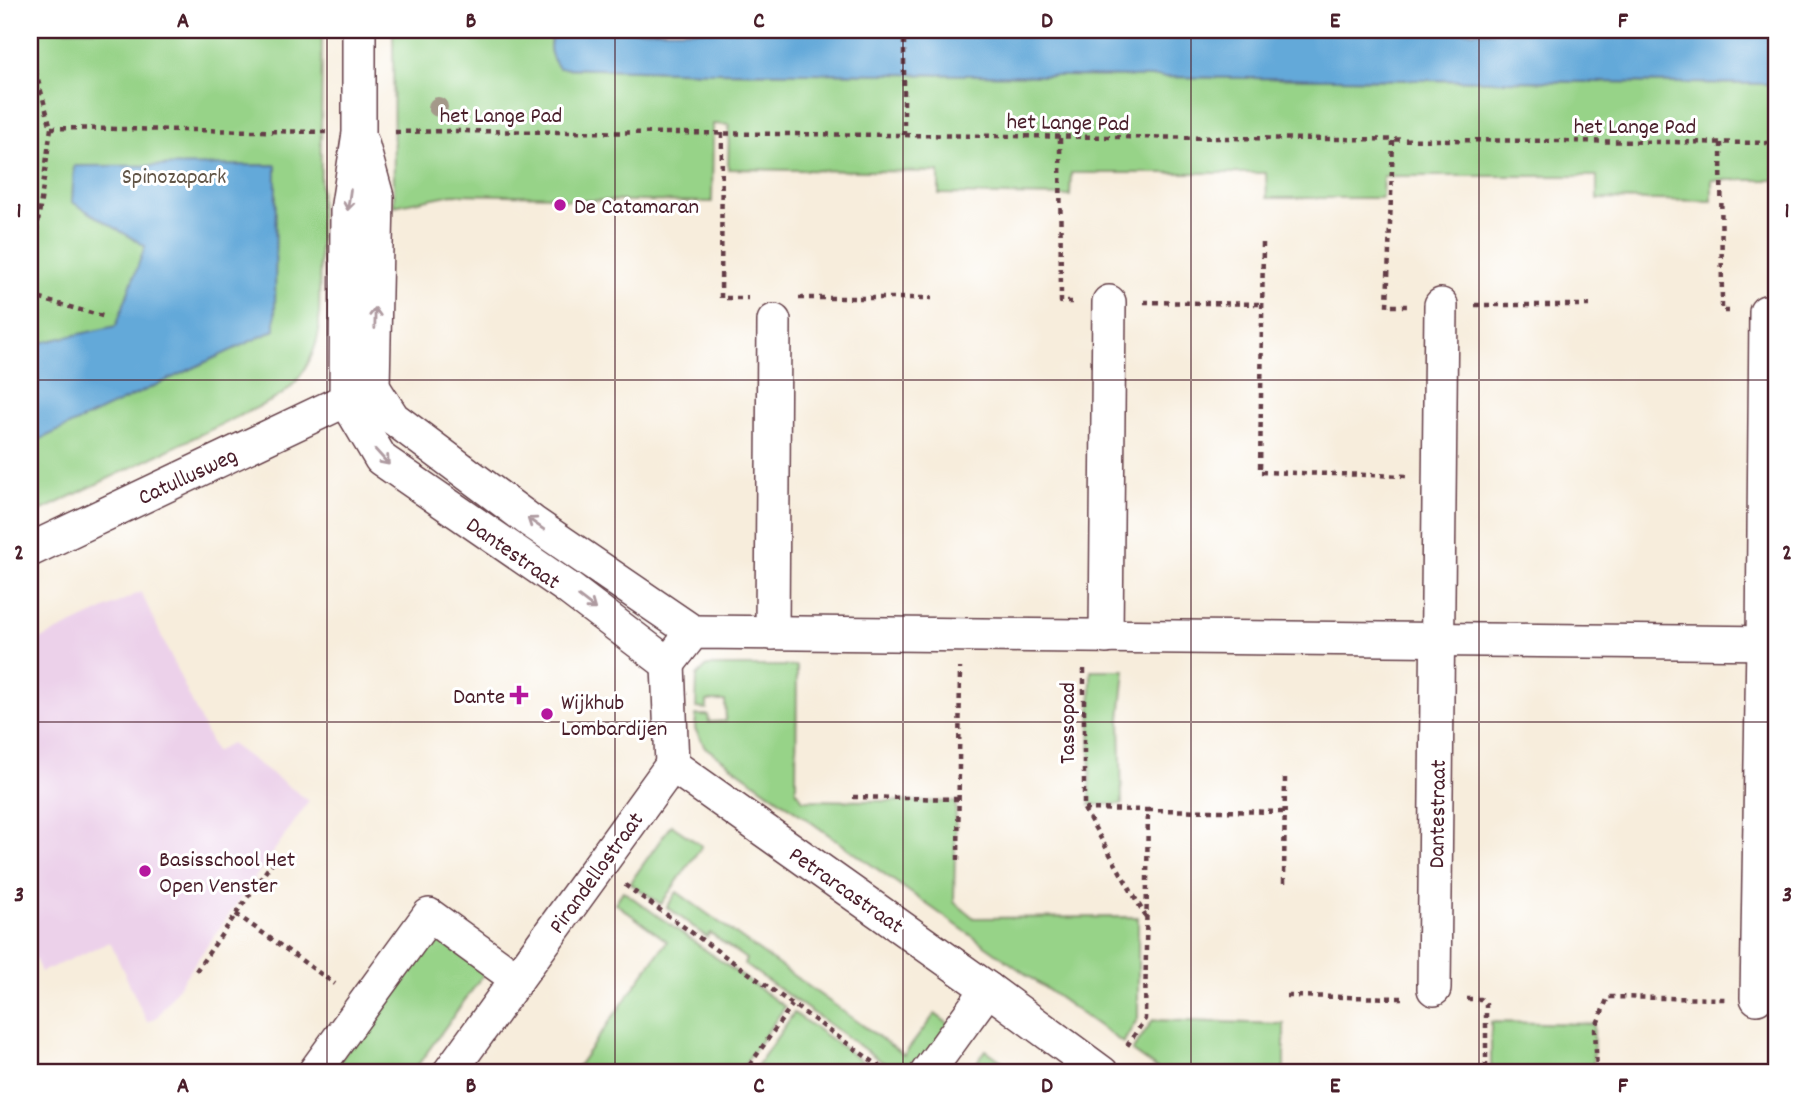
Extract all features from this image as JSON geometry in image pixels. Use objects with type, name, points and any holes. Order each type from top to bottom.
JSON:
[{"type":"street","points":[[359,30],[359,133],[377,197],[360,393]]},
{"type":"street","points":[[1095,637],[1109,302]]},
{"type":"street","name":"Dantestraat","points":[[1433,995],[1440,305]]},
{"type":"street","points":[[772,633],[774,306]]},
{"type":"street","points":[[1757,998],[1770,643],[1766,312]]},
{"type":"street","name":"Catullusweg","points":[[30,550],[360,393]]},
{"type":"street","name":"Dantestraat","points":[[360,393],[532,522],[693,632]]},
{"type":"street","name":"Dantestraat","points":[[360,393],[381,459],[568,588],[667,664]]},
{"type":"street","points":[[672,765],[667,664],[693,632],[1770,643]]},
{"type":"street","name":"Pirandellostraat","points":[[449,1073],[672,765]]},
{"type":"street","name":"Petrarcastraat","points":[[672,765],[988,989],[1112,1063]]},
{"type":"street","points":[[314,1073],[429,915],[517,979]]},
{"type":"street","points":[[927,1073],[988,989]]},
{"type":"path","points":[[904,30],[904,136]]},
{"type":"path","points":[[30,51],[51,128],[30,280]]},
{"type":"path","points":[[30,94],[42,93]]},
{"type":"path","name":"het Lange Pad","points":[[51,128],[359,133],[722,133],[1776,144]]},
{"type":"path","points":[[722,133],[721,298],[774,306],[932,298]]},
{"type":"path","points":[[1721,143],[1722,311],[1766,312]]},
{"type":"path","points":[[1263,243],[1260,472],[1439,476]]},
{"type":"path","points":[[30,296],[106,317]]},
{"type":"path","points":[[958,860],[960,636]]},
{"type":"path","name":"Tassopad","points":[[1083,809],[1095,637]]},
{"type":"path","points":[[1284,883],[1285,776]]},
{"type":"path","points":[[853,797],[959,799]]},
{"type":"path","points":[[1083,809],[1284,812]]},
{"type":"path","points":[[1083,809],[1146,917]]},
{"type":"path","points":[[1112,1063],[1145,1019],[1148,810]]},
{"type":"path","points":[[196,971],[276,857]]},
{"type":"path","points":[[599,866],[890,1073]]},
{"type":"path","points":[[236,914],[364,1005]]},
{"type":"path","points":[[1287,996],[1433,995],[1481,999],[1486,1004],[1486,1073]]},
{"type":"path","points":[[1597,1073],[1595,1029],[1608,997],[1757,998]]},
{"type":"path","points":[[744,1073],[792,1005]]},
{"type":"path","points":[[30,1056],[37,1073]]},
{"type":"shaded area","name":"Basisschool Het Open Venster","points":[[141,592],[215,752],[231,744],[309,801],[157,1017],[147,1022],[110,942],[41,972],[30,947],[30,644]]},
{"type":"green space","name":"Spinozapark","points":[[30,30],[322,30],[319,332],[304,370],[292,386],[275,399],[30,516]]},
{"type":"green space","points":[[393,30],[555,30],[550,50],[559,68],[1776,84],[1776,180],[1712,180],[1712,201],[1597,199],[1597,176],[1383,176],[1382,198],[1267,198],[1266,173],[1071,173],[1070,196],[939,194],[939,172],[728,169],[729,125],[713,124],[712,202],[562,200],[562,196],[453,194],[394,206]]},
{"type":"green space","points":[[1583,30],[1776,30],[1776,32]]},
{"type":"green space","points":[[707,666],[797,666],[796,790],[803,800],[956,802],[954,902],[974,918],[1138,917],[1138,1018],[1123,1043],[705,747],[695,729],[696,715],[708,715],[709,722],[726,721],[725,701],[707,701],[707,709],[696,708],[697,676]]},
{"type":"green space","points":[[1091,670],[1125,670],[1120,719],[1122,804],[1090,805]]},
{"type":"green space","points":[[671,825],[702,846],[661,904],[630,883]]},
{"type":"green space","points":[[623,891],[785,1007],[738,1073],[573,1073],[667,941],[615,903]]},
{"type":"green space","points":[[677,892],[904,1055],[935,1014],[950,1025],[915,1073],[898,1073],[744,964],[746,959],[710,933],[707,937],[667,907]]},
{"type":"green space","points":[[438,938],[486,971],[412,1073],[331,1073],[427,941]]},
{"type":"green space","points":[[794,1013],[879,1073],[752,1073]]},
{"type":"green space","points":[[1153,1020],[1284,1024],[1284,1073],[1163,1073],[1132,1051]]},
{"type":"green space","points":[[1491,1022],[1594,1024],[1593,1073],[1491,1073]]},
{"type":"green space","points":[[986,1050],[1016,1071],[1015,1073],[969,1073]]},
{"type":"water","points":[[555,30],[1776,32],[1776,84],[559,68],[550,50]]},
{"type":"water","points":[[276,165],[275,330],[30,444],[30,345],[116,326],[145,246],[72,202],[74,166]]},
{"type":"place","name":"De Catamaran","points":[[560,205]]},
{"type":"place","name":"Dante","points":[[519,695]]},
{"type":"place","name":"Wijkhub Lombardijen","points":[[547,714]]},
{"type":"place","name":"Basisschool Het Open Venster","points":[[145,871]]}]
